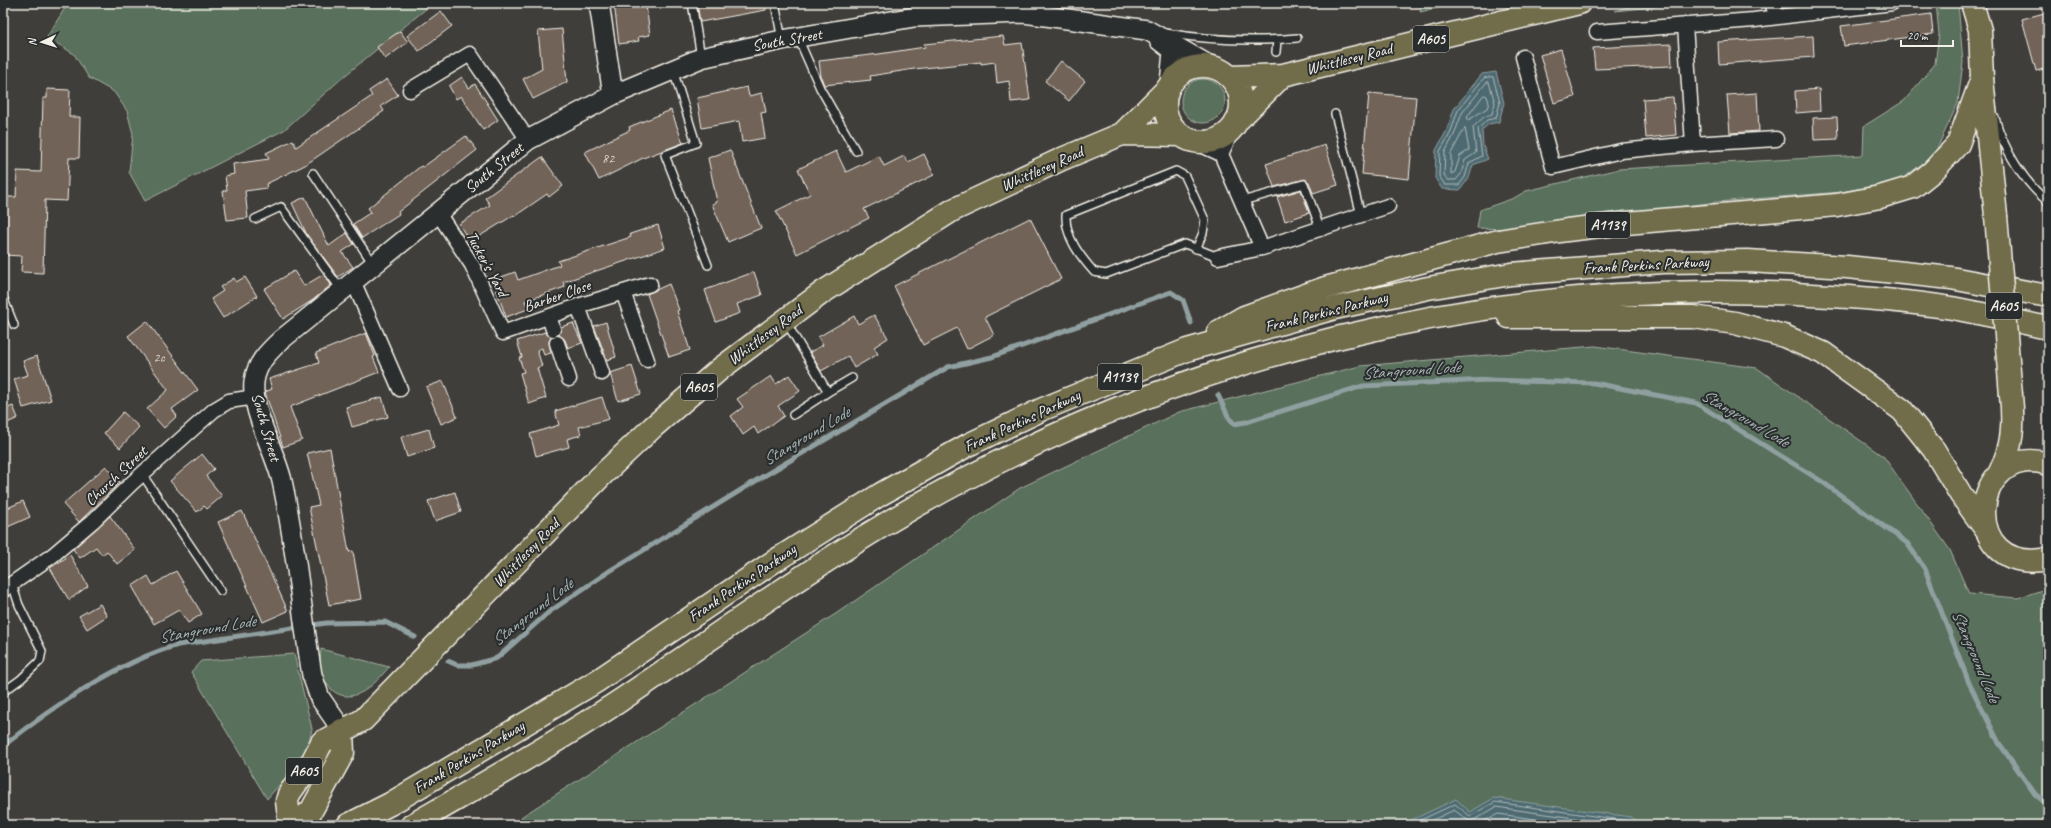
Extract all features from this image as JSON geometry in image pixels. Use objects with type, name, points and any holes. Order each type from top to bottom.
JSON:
[{"type":"main road","name":"Whittlesey Road","points":[[1230,77],[1283,75],[1579,3]]},
{"type":"main road","name":"A605","points":[[1972,3],[1980,30],[1982,78],[1996,216],[2012,406],[2013,436],[2008,456],[1999,474]]},
{"type":"main road","name":"A605","points":[[1980,30],[1986,3]]},
{"type":"main road","name":"A605","points":[[1169,87],[1178,75],[1188,68],[1199,66],[1212,67],[1222,71],[1230,77]]},
{"type":"main road","name":"Whittlesey Road","points":[[1235,124],[1283,75]]},
{"type":"main road","points":[[1230,77],[1237,87],[1241,99],[1240,111],[1235,124]]},
{"type":"main road","name":"A1139","points":[[1187,350],[1251,314],[1325,288],[1498,241],[1567,230],[1626,223],[1837,205],[1880,197],[1913,187],[1933,171],[1958,144],[1982,78]]},
{"type":"main road","name":"Whittlesey Road","points":[[290,825],[287,801],[293,786],[313,760],[322,742],[363,720],[600,477],[653,427],[720,369],[823,292],[953,210],[1062,159],[1122,134],[1169,87]]},
{"type":"main road","points":[[1169,87],[1164,102],[1166,115],[1172,126],[1184,137]]},
{"type":"main road","name":"A605","points":[[1184,137],[1200,142],[1213,141],[1224,135],[1235,124]]},
{"type":"main road","name":"Whittlesey Road","points":[[1122,134],[1184,137]]},
{"type":"main road","name":"Frank Perkins Parkway","points":[[348,825],[390,804],[597,681],[773,562],[881,494],[968,446],[1043,409],[1187,350],[1335,308],[1428,288],[1511,274],[1662,262],[1748,261],[1847,267],[1951,278],[2048,296]]},
{"type":"main road","name":"Frank Perkins Parkway","points":[[412,825],[615,703],[786,587],[893,520],[1021,451],[1054,435],[1196,378],[1341,336],[1434,316],[1513,305],[1596,296],[1741,291],[1844,297],[1950,308],[2048,328]]},
{"type":"main road","name":"A1139","points":[[1434,316],[1635,319],[1693,317],[1735,323],[1784,336],[1823,353],[1902,410],[1934,450],[1961,495],[1986,531]]},
{"type":"main road","name":"A605","points":[[2012,406],[2017,434],[2027,450],[2044,463]]},
{"type":"main road","points":[[2044,463],[2019,463],[1999,474],[1990,486],[1984,500],[1983,516],[1986,531],[1994,544],[2012,557],[2019,560],[2034,562],[2048,559]]},
{"type":"main road","name":"A605","points":[[294,825],[311,811],[343,753],[342,730]]},
{"type":"street","points":[[599,3],[613,95]]},
{"type":"street","points":[[1772,3],[1777,17]]},
{"type":"street","points":[[1597,32],[1777,17],[1892,3]]},
{"type":"street","name":"South Street","points":[[342,730],[320,698],[315,686],[306,636],[291,527],[281,478],[255,397],[256,372],[271,349],[528,140],[613,95],[702,58],[790,39],[914,17],[1024,13],[1148,30],[1212,67]]},
{"type":"street","points":[[1685,25],[1692,144]]},
{"type":"street","points":[[1148,30],[1173,51],[1169,87]]},
{"type":"street","points":[[410,90],[470,54],[528,140]]},
{"type":"street","points":[[1523,57],[1553,167],[1621,151],[1692,144],[1776,139]]},
{"type":"street","points":[[1221,154],[1235,124]]},
{"type":"street","points":[[1184,137],[1221,154],[1262,248]]},
{"type":"street","points":[[1218,257],[1262,248],[1388,206]]},
{"type":"street","name":"Tucker's Yard","points":[[438,213],[472,264],[503,333]]},
{"type":"street","name":"Barber Close","points":[[503,333],[551,323],[578,306],[650,284]]},
{"type":"street","points":[[348,287],[400,389]]},
{"type":"street","points":[[623,292],[647,360]]},
{"type":"street","points":[[578,306],[602,373]]},
{"type":"street","points":[[558,343],[569,379]]},
{"type":"street","name":"Church Street","points":[[7,587],[58,550],[93,521],[142,474],[214,410],[229,401],[255,397]]},
{"type":"lane","points":[[692,3],[702,58]]},
{"type":"lane","points":[[775,3],[790,39],[856,151]]},
{"type":"lane","points":[[1148,30],[1192,37],[1277,40],[1297,38]]},
{"type":"lane","points":[[1276,52],[1277,40]]},
{"type":"lane","points":[[673,70],[696,143],[665,155],[708,265]]},
{"type":"lane","points":[[1982,78],[1996,122],[2014,162],[2034,190],[2048,202]]},
{"type":"lane","points":[[1335,114],[1361,215]]},
{"type":"lane","points":[[1196,249],[1203,233],[1205,220],[1185,176],[1176,171],[1066,215],[1065,226],[1079,254],[1094,272],[1106,274],[1185,244],[1196,249],[1218,257]]},
{"type":"lane","points":[[313,173],[374,266]]},
{"type":"lane","points":[[1242,201],[1304,184],[1320,228]]},
{"type":"lane","points":[[255,219],[281,206],[348,287]]},
{"type":"lane","points":[[3,297],[14,325]]},
{"type":"lane","points":[[785,320],[828,392]]},
{"type":"lane","points":[[793,415],[852,378]]},
{"type":"lane","points":[[142,474],[221,590]]},
{"type":"lane","points":[[3,692],[21,679],[40,661],[42,650],[19,605],[7,587]]},
{"type":"green space","points":[[68,3],[433,3],[342,78],[284,130],[145,201],[129,172],[133,134],[127,111],[114,92],[89,78],[74,54],[47,37]]},
{"type":"green space","points":[[1422,3],[1459,3],[1420,12]]},
{"type":"green space","points":[[1642,3],[1693,3],[1614,11]]},
{"type":"green space","points":[[1936,3],[1958,3],[1963,62],[1958,103],[1934,155],[1899,181],[1841,192],[1716,202],[1507,229],[1477,228],[1480,210],[1514,198],[1526,191],[1619,169],[1863,155],[1864,126],[1904,101],[1935,64],[1939,34]]},
{"type":"green space","points":[[1199,79],[1207,79],[1219,85],[1225,97],[1225,105],[1219,117],[1207,123],[1199,123],[1187,117],[1181,105],[1181,97],[1187,85]]},
{"type":"green space","points":[[1595,346],[1757,368],[1884,457],[1950,550],[1969,594],[2018,598],[2048,588],[2048,825],[526,825],[521,817],[837,613],[1020,488],[1179,412],[1360,366]]},
{"type":"green space","points":[[321,649],[389,667],[372,685],[364,691],[356,695],[342,695],[329,687],[325,680],[320,668]]},
{"type":"green space","points":[[294,654],[312,729],[306,754],[267,799],[191,672],[201,661]]},
{"type":"water","points":[[1496,72],[1504,103],[1499,122],[1489,124],[1482,130],[1483,146],[1488,159],[1473,165],[1469,178],[1460,190],[1442,189],[1435,178],[1436,150],[1446,132],[1454,109],[1482,74]]},
{"type":"water","points":[[1494,798],[1631,817],[1642,825],[1401,825],[1456,799],[1470,812]]},
{"type":"building","points":[[614,3],[634,3],[635,7],[646,5],[650,35],[638,37],[639,41],[619,44]]},
{"type":"building","points":[[697,3],[766,3],[766,10],[700,22]]},
{"type":"building","points":[[441,11],[452,26],[419,51],[407,36]]},
{"type":"building","points":[[2048,12],[2048,68],[2036,71],[2022,19]]},
{"type":"building","points":[[1931,14],[1933,34],[1844,46],[1841,26]]},
{"type":"building","points":[[562,29],[567,82],[533,99],[523,79],[542,69],[538,31]]},
{"type":"building","points":[[400,31],[408,42],[385,59],[377,47]]},
{"type":"building","points":[[1003,36],[1005,45],[1022,43],[1030,100],[1011,102],[1009,81],[997,83],[995,62],[981,64],[981,62],[914,69],[870,76],[871,80],[824,85],[821,77],[819,61],[925,47],[924,44]]},
{"type":"building","points":[[1813,36],[1814,57],[1719,64],[1718,42]]},
{"type":"building","points":[[1671,44],[1672,66],[1595,69],[1593,48]]},
{"type":"building","points":[[1561,49],[1575,97],[1554,103],[1540,55]]},
{"type":"building","points":[[1061,61],[1085,81],[1069,101],[1045,81]]},
{"type":"building","points":[[462,77],[469,88],[475,84],[498,120],[483,130],[461,96],[456,99],[449,86]]},
{"type":"building","points":[[387,79],[398,95],[381,106],[384,111],[305,165],[266,184],[267,188],[245,191],[248,218],[227,220],[223,191],[227,190],[225,176],[234,174],[233,164],[269,159],[266,153],[293,140],[296,147],[372,96],[369,91]]},
{"type":"building","points":[[747,87],[749,96],[762,93],[766,112],[761,113],[765,138],[742,142],[739,121],[702,128],[697,98]]},
{"type":"building","points":[[47,89],[70,90],[69,117],[80,117],[79,158],[69,158],[67,201],[45,200],[43,273],[21,272],[22,256],[3,255],[3,197],[16,197],[17,171],[41,172],[43,98],[47,98]]},
{"type":"building","points":[[1819,89],[1820,111],[1796,113],[1795,91]]},
{"type":"building","points":[[1369,93],[1416,97],[1409,179],[1362,174]]},
{"type":"building","points":[[1757,93],[1759,131],[1730,133],[1727,95]]},
{"type":"building","points":[[1673,97],[1676,135],[1646,138],[1643,99]]},
{"type":"building","points":[[671,110],[683,143],[643,158],[599,180],[585,152],[630,130],[629,127]]},
{"type":"building","points":[[1837,117],[1838,139],[1814,140],[1813,118]]},
{"type":"building","points":[[466,136],[477,150],[398,212],[399,214],[362,238],[353,224],[371,212],[368,208],[421,166],[423,167]]},
{"type":"building","points":[[1325,145],[1338,185],[1313,193],[1309,182],[1305,179],[1274,187],[1266,164]]},
{"type":"building","points":[[730,150],[761,228],[728,242],[712,204],[717,202],[708,158]]},
{"type":"building","points":[[836,151],[846,172],[879,156],[884,166],[904,156],[908,162],[924,154],[934,175],[864,209],[869,218],[797,254],[776,211],[810,194],[798,169]]},
{"type":"building","points":[[542,157],[563,186],[549,197],[547,194],[515,216],[514,215],[470,242],[459,224],[490,205],[485,198]]},
{"type":"building","points":[[1301,190],[1309,213],[1285,221],[1277,197]]},
{"type":"building","points":[[305,197],[329,246],[347,233],[354,244],[342,252],[353,267],[338,277],[307,235],[292,203]]},
{"type":"building","points":[[1030,218],[1061,279],[985,317],[994,335],[967,349],[957,328],[923,345],[894,286]]},
{"type":"building","points":[[658,225],[665,248],[563,282],[565,287],[525,301],[528,309],[506,317],[493,280],[515,272],[518,280],[560,265],[558,261],[631,237],[630,234]]},
{"type":"building","points":[[294,271],[304,286],[324,274],[331,285],[313,300],[283,319],[264,289]]},
{"type":"building","points":[[754,272],[762,295],[737,304],[740,313],[716,322],[705,290]]},
{"type":"building","points":[[245,277],[257,296],[223,318],[211,299],[223,291],[220,287],[234,278],[236,282]]},
{"type":"building","points":[[669,284],[679,310],[677,311],[690,350],[669,357],[647,294]]},
{"type":"building","points":[[874,315],[888,338],[874,347],[878,354],[854,368],[848,356],[821,371],[810,352],[823,345],[818,337],[854,316],[858,324]]},
{"type":"building","points":[[147,321],[198,390],[172,409],[177,416],[164,428],[147,409],[168,390],[128,336]]},
{"type":"building","points":[[606,322],[616,357],[607,360],[594,326]]},
{"type":"building","points":[[573,323],[582,343],[568,348],[565,340],[559,335],[561,327]]},
{"type":"building","points":[[545,332],[551,337],[549,342],[551,353],[544,355],[542,348],[537,350],[542,366],[537,368],[546,398],[529,404],[520,373],[524,372],[519,358],[522,357],[517,341]]},
{"type":"building","points":[[366,333],[375,356],[373,357],[379,372],[290,407],[302,440],[283,447],[265,392],[272,389],[269,379],[319,363],[316,353]]},
{"type":"building","points":[[37,356],[51,400],[23,408],[14,379],[28,375],[23,361]]},
{"type":"building","points":[[632,366],[641,394],[618,401],[610,373]]},
{"type":"building","points":[[789,375],[800,391],[778,406],[784,416],[758,434],[754,427],[743,435],[731,416],[743,407],[737,399],[771,376],[776,384]]},
{"type":"building","points":[[443,381],[457,417],[441,424],[426,387]]},
{"type":"building","points":[[382,397],[388,417],[352,427],[346,407]]},
{"type":"building","points":[[602,397],[609,419],[579,427],[581,435],[567,439],[569,447],[536,456],[530,434],[559,425],[555,411]]},
{"type":"building","points":[[13,406],[18,418],[3,425],[3,410]]},
{"type":"building","points":[[123,412],[139,427],[120,448],[104,433]]},
{"type":"building","points":[[429,429],[434,448],[407,457],[401,437]]},
{"type":"building","points":[[330,448],[349,552],[353,551],[361,599],[329,605],[309,507],[319,505],[307,453]]},
{"type":"building","points":[[202,454],[214,469],[206,476],[222,496],[207,509],[204,506],[197,512],[170,481]]},
{"type":"building","points":[[106,466],[120,482],[79,522],[63,504]]},
{"type":"building","points":[[455,492],[461,512],[435,521],[428,501]]},
{"type":"building","points":[[23,501],[30,517],[3,529],[3,510]]},
{"type":"building","points":[[242,511],[288,611],[263,622],[218,522]]},
{"type":"building","points":[[110,516],[135,550],[117,564],[107,551],[102,555],[96,547],[80,558],[73,549]]},
{"type":"building","points":[[70,555],[88,586],[69,600],[50,568]]},
{"type":"building","points":[[176,571],[202,614],[188,623],[179,610],[154,624],[132,586],[148,576],[153,585]]},
{"type":"building","points":[[100,604],[107,616],[87,629],[79,616]]},
{"type":"waterway","name":"Stanground Lode","points":[[448,661],[457,665],[472,665],[497,658],[549,612],[608,572],[762,477],[948,367],[992,357],[1171,292],[1183,300],[1191,323]]},
{"type":"waterway","name":"Stanground Lode","points":[[1218,395],[1228,416],[1234,424],[1246,422],[1363,386],[1488,380],[1594,383],[1696,403],[1821,481],[1907,543],[1925,569],[1969,683],[1999,743],[2035,794],[2048,805]]},
{"type":"waterway","name":"Stanground Lode","points":[[3,746],[42,716],[87,687],[133,662],[156,652],[178,645],[326,623],[385,622],[415,637]]}]
